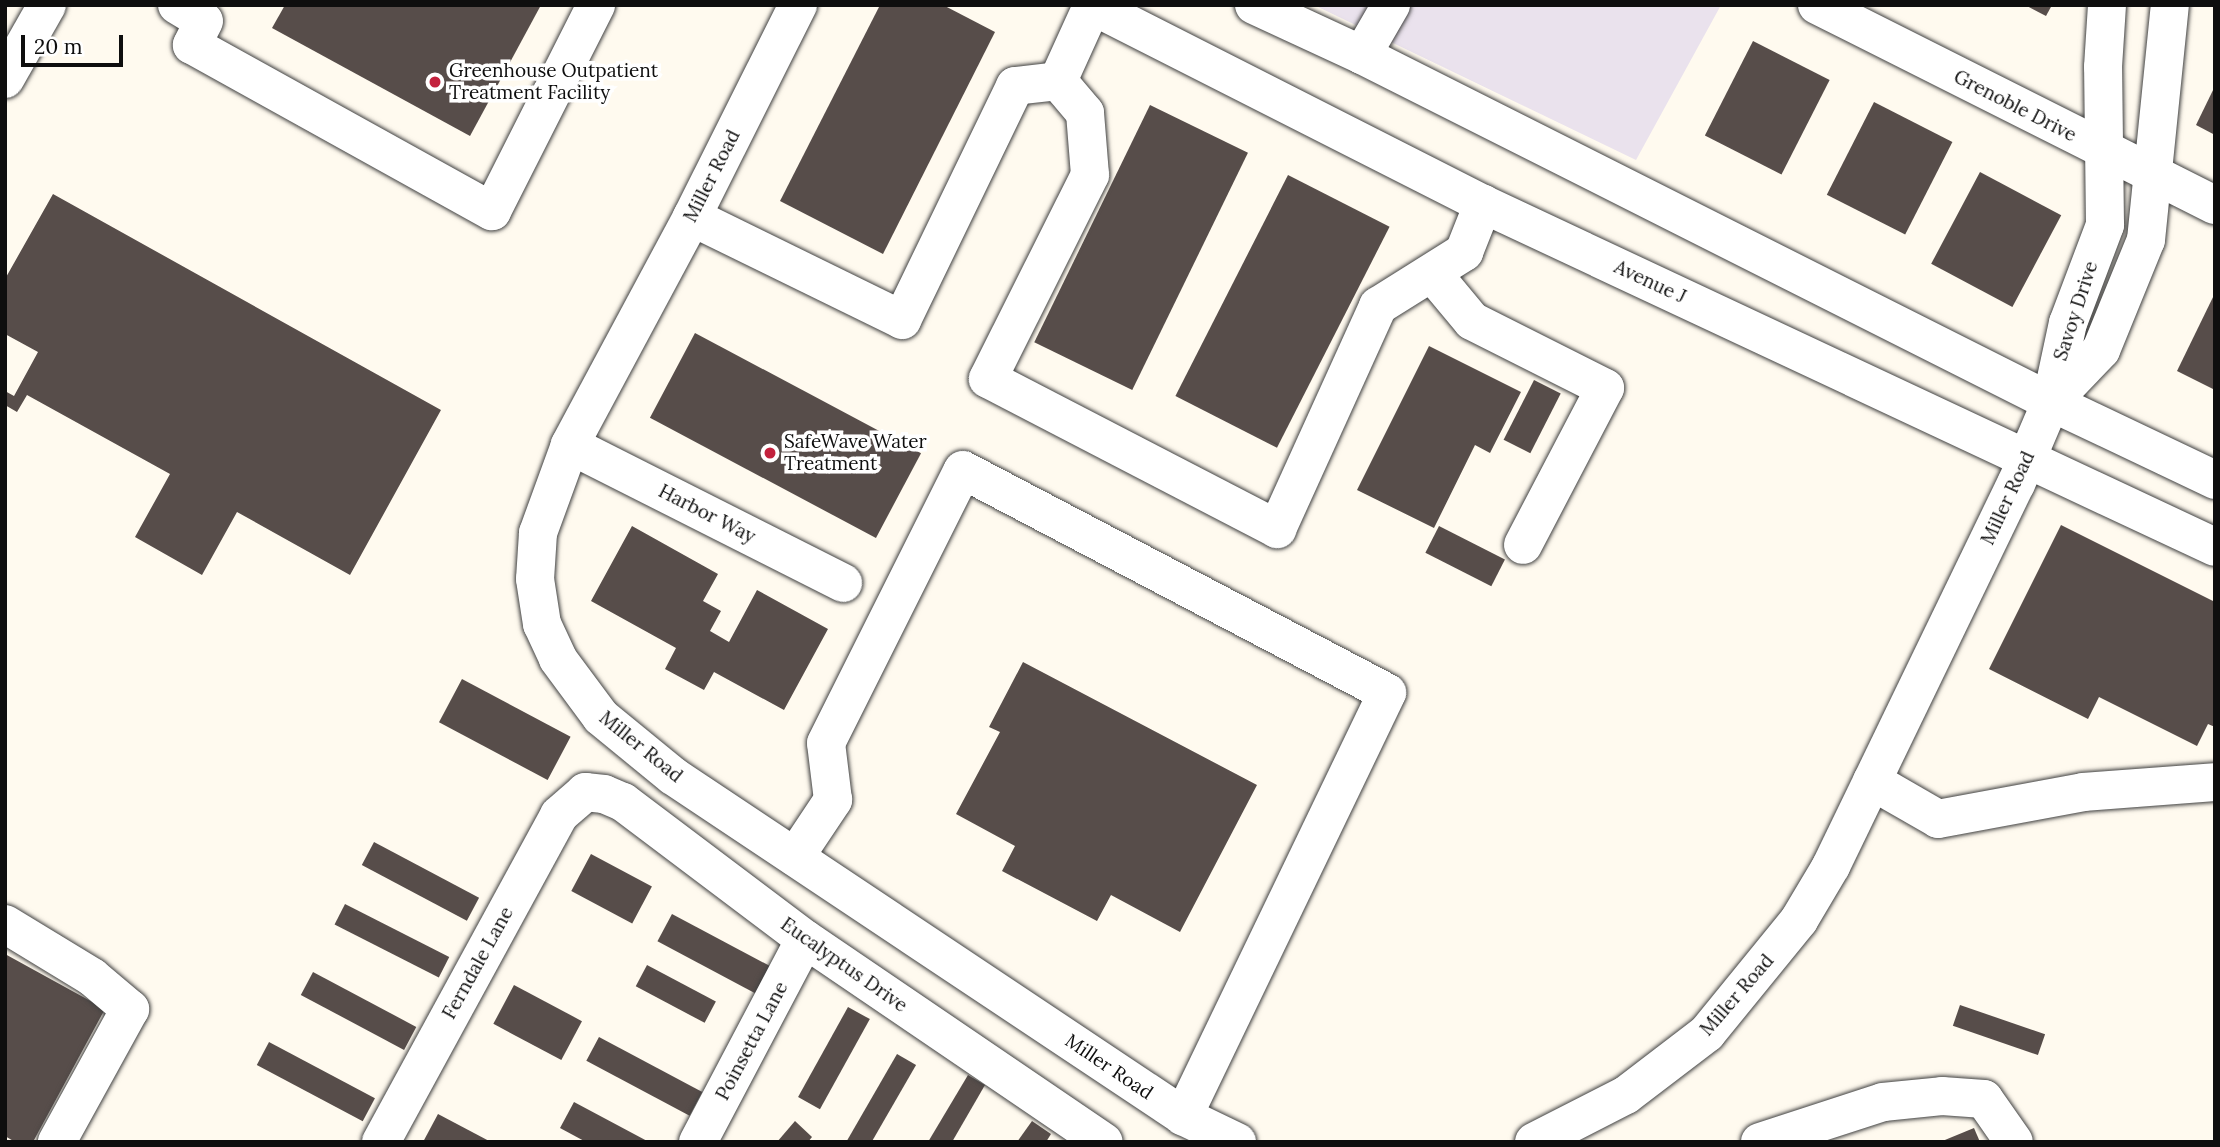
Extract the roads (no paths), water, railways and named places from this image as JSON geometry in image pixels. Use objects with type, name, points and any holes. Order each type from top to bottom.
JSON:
[{"type":"street","points":[[5,79],[47,5]]},
{"type":"street","points":[[198,11],[192,45],[492,211],[596,5]]},
{"type":"street","name":"Miller Road","points":[[798,5],[692,217],[570,445],[538,533],[535,579],[542,624],[558,659],[601,717],[673,776],[1183,1116],[1237,1142]]},
{"type":"street","points":[[1058,81],[1092,5]]},
{"type":"street","name":"Avenue J","points":[[1092,5],[1483,204],[2215,547]]},
{"type":"street","points":[[1254,5],[1362,55],[2051,402],[2215,480]]},
{"type":"street","points":[[1362,55],[1391,5]]},
{"type":"street","name":"Grenoble Drive","points":[[1817,5],[2215,205]]},
{"type":"street","name":"Savoy Drive","points":[[2051,402],[2068,323],[2105,225],[2107,5]]},
{"type":"street","name":"Savoy Drive","points":[[2051,402],[2101,350],[2146,240],[2170,5]]},
{"type":"street","points":[[692,217],[902,320],[1015,86],[1058,81]]},
{"type":"street","points":[[1058,81],[1085,113],[1090,175],[988,379],[1277,529],[1378,306],[1464,252],[1483,204]]},
{"type":"street","points":[[1432,272],[1472,321],[1605,388],[1523,545]]},
{"type":"street","name":"Miller Road","points":[[1534,1142],[1626,1095],[1707,1033],[1799,920],[1831,866],[1872,782],[2027,459],[2051,402]]},
{"type":"street","name":"Harbor Way","points":[[570,445],[843,583]]},
{"type":"street","points":[[796,857],[833,800],[826,743],[963,470],[1387,693],[1183,1116]]},
{"type":"street","points":[[1872,782],[1938,819],[2083,792],[2215,782]]},
{"type":"street","name":"Eucalyptus Drive","points":[[585,792],[604,794],[623,802],[805,939],[1104,1142]]},
{"type":"street","name":"Ferndale Lane","points":[[380,1142],[559,815],[585,792]]},
{"type":"street","points":[[5,924],[92,977],[130,1009],[57,1142]]},
{"type":"street","name":"Poinsetta Lane","points":[[698,1142],[805,939]]},
{"type":"street","points":[[1760,1142],[1883,1102],[1942,1096],[1984,1099],[2014,1142]]},
{"type":"place","name":"Greenhouse Outpatient Treatment Facility","points":[[435,82]]},
{"type":"place","name":"SafeWave Water Treatment","points":[[770,453]]}]
